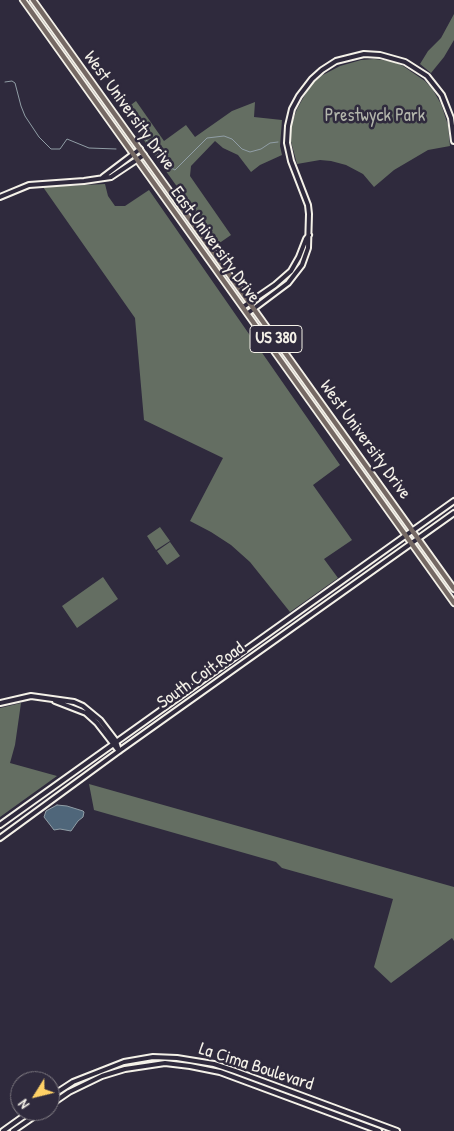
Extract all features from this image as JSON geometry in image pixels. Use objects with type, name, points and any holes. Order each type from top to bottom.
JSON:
[{"type":"highway","name":"East University Drive","points":[[23,0],[454,603]]},
{"type":"highway","name":"West University Drive","points":[[33,0],[412,530]]},
{"type":"highway","name":"US 380","points":[[412,530],[454,588]]},
{"type":"street","points":[[248,313],[281,289],[294,276],[305,256],[310,240],[310,214],[291,161],[287,143],[288,126],[292,109],[299,96],[312,79],[322,70],[336,61],[364,54],[380,55],[406,62],[427,76],[442,95],[451,118],[454,141]]},
{"type":"street","points":[[101,178],[140,149]]},
{"type":"street","points":[[0,197],[29,185],[84,181],[116,174],[144,155]]},
{"type":"street","points":[[243,308],[276,286],[291,271],[309,235]]},
{"type":"street","name":"South Coit Road","points":[[0,825],[454,501]]},
{"type":"street","name":"South Coit Road","points":[[0,838],[454,513]]},
{"type":"street","points":[[346,579],[352,586]]},
{"type":"street","points":[[229,661],[235,669]]},
{"type":"street","points":[[188,690],[194,698]]},
{"type":"street","points":[[0,703],[31,696],[74,702],[83,706],[97,720],[119,751]]},
{"type":"street","name":"La Cima Boulevard","points":[[60,1090],[73,1082],[124,1062],[153,1057],[177,1058],[214,1064],[396,1131]]},
{"type":"street","name":"La Cima Boulevard","points":[[60,1098],[76,1088],[102,1076],[125,1069],[165,1063],[220,1072],[379,1131]]},
{"type":"street","points":[[3,1131],[16,1121]]},
{"type":"street","points":[[13,1131],[28,1121]]},
{"type":"green space","points":[[454,14],[454,40],[444,57],[431,73],[420,64],[428,51],[441,38]]},
{"type":"green space","name":"Prestwyck Park","points":[[361,60],[391,61],[403,66],[425,81],[433,90],[441,104],[448,125],[450,146],[428,150],[394,170],[374,187],[363,174],[346,165],[320,160],[297,164],[290,138],[292,123],[297,109],[310,86],[319,77],[340,66]]},
{"type":"green space","points":[[136,101],[164,141],[186,125],[195,137],[232,111],[255,102],[254,117],[282,120],[280,146],[282,155],[260,165],[251,172],[238,155],[223,148],[215,141],[191,166],[190,176],[231,235],[218,244],[123,111]]},
{"type":"green space","points":[[105,184],[108,196],[115,206],[125,206],[149,190],[340,465],[313,485],[352,540],[324,559],[338,578],[290,612],[250,562],[231,545],[190,521],[223,458],[144,420],[135,318],[43,187]]},
{"type":"green space","points":[[160,527],[170,541],[156,550],[147,536]]},
{"type":"green space","points":[[170,542],[180,556],[167,565],[157,551]]},
{"type":"green space","points":[[103,577],[118,599],[77,628],[62,606]]},
{"type":"green space","points":[[21,703],[15,745],[10,763],[57,776],[0,817],[0,708]]},
{"type":"green space","points":[[89,784],[454,887],[454,941],[452,938],[391,983],[374,967],[393,899],[282,868],[276,862],[94,810]]},
{"type":"water","points":[[57,805],[67,806],[84,812],[83,817],[71,831],[54,830],[44,817],[46,811]]},
{"type":"waterway","points":[[5,82],[12,81],[15,83],[25,116],[39,137],[51,149],[60,149],[67,139],[89,148],[116,149]]},
{"type":"waterway","points":[[138,138],[141,136],[151,144],[167,166],[175,170],[207,138],[224,136],[232,139],[242,149],[250,152],[261,149],[270,143],[278,142]]}]
